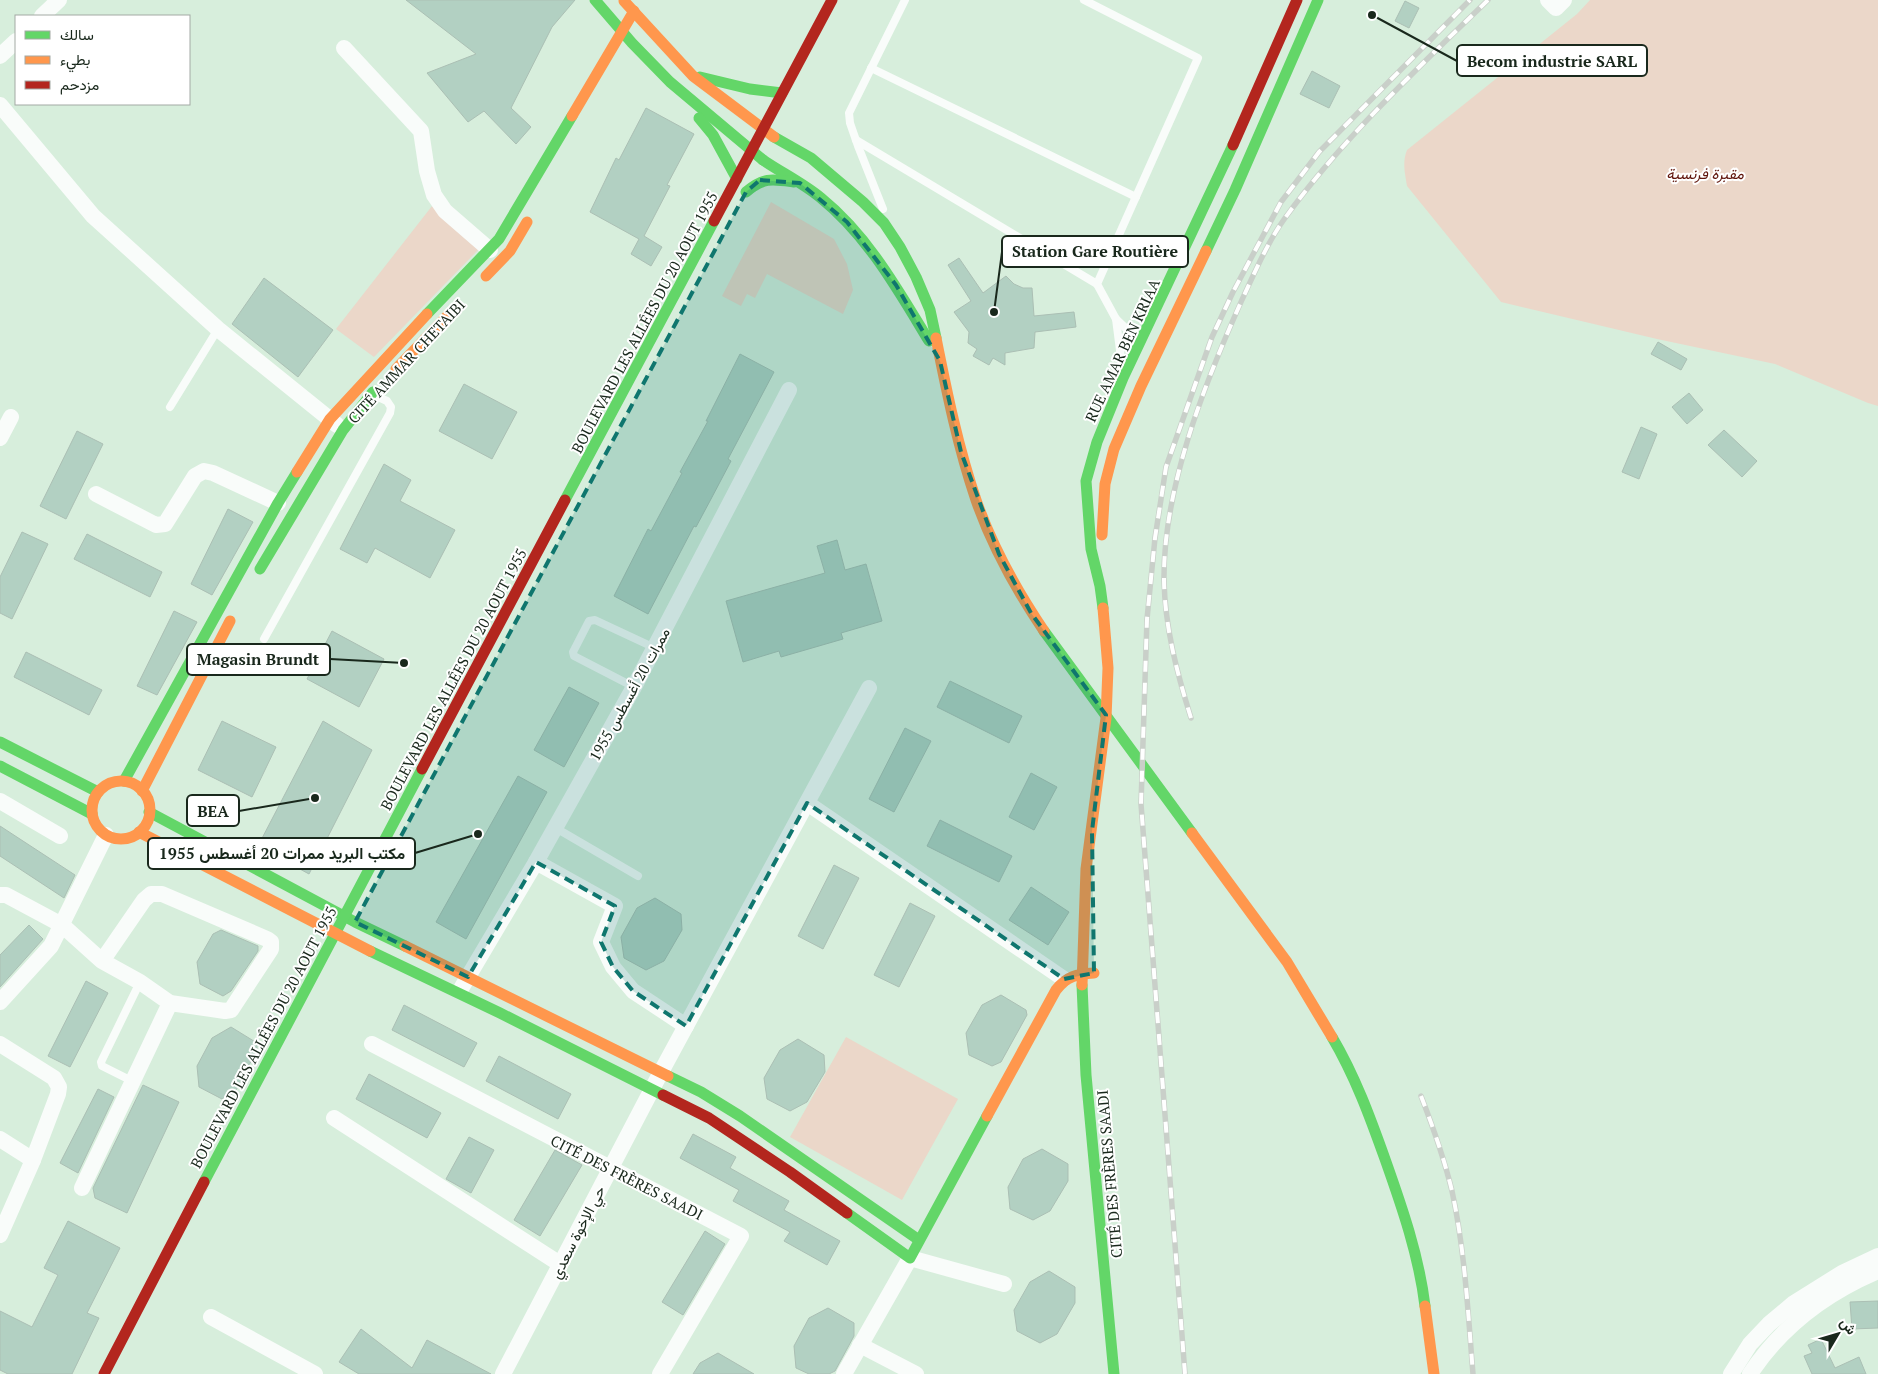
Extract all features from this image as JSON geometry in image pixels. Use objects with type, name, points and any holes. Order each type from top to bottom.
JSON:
[{"type":"main road","points":[[595,0],[622,32],[630,47],[752,151],[769,150],[811,158],[863,202],[884,223],[900,248],[930,310],[961,452],[976,501],[1016,589],[1057,649],[1192,831],[1302,985],[1338,1047],[1364,1100],[1396,1187],[1416,1254],[1424,1297],[1434,1374]]},
{"type":"main road","points":[[624,0],[639,12],[693,76],[763,130],[769,150],[800,182],[847,222],[870,248],[896,285],[940,361]]},
{"type":"main road","name":"BOULEVARD LES ALLÉES DU 20 AOUT 1955","points":[[104,1374],[343,916],[832,0]]},
{"type":"main road","name":"RUE AMAR BEN KRIAA","points":[[1092,831],[1106,718],[1108,668],[1100,586],[1091,549],[1086,481],[1096,442],[1123,378],[1217,182],[1297,0]]},
{"type":"main road","name":"RUE AMAR BEN KRIAA","points":[[1100,586],[1105,484],[1109,465],[1141,386],[1235,190],[1318,0]]},
{"type":"main road","points":[[630,47],[639,12]]},
{"type":"main road","name":"CITÉ AMMAR CHETAIBI","points":[[124,781],[278,503],[330,419],[411,330],[499,239],[622,32],[639,12]]},
{"type":"main road","points":[[693,76],[750,89],[782,93]]},
{"type":"main road","points":[[670,82],[713,135],[737,178]]},
{"type":"main road","points":[[553,148],[566,156]]},
{"type":"main road","points":[[769,150],[744,196],[760,180],[772,179],[800,182]]},
{"type":"main road","name":"CITÉ AMMAR CHETAIBI","points":[[476,286],[510,251],[534,211]]},
{"type":"main road","name":"CITÉ AMMAR CHETAIBI","points":[[254,579],[343,430],[379,386],[462,301]]},
{"type":"main road","points":[[142,791],[236,611]]},
{"type":"main road","points":[[0,742],[98,792]]},
{"type":"main road","points":[[0,766],[92,814]]},
{"type":"main road","points":[[124,781],[137,786],[142,791],[146,797],[149,812],[144,826],[139,832],[124,838],[106,835],[95,822],[92,814],[92,806],[98,792],[110,783],[124,781]]},
{"type":"main road","points":[[149,812],[343,916],[358,918],[468,977],[702,1092],[740,1116],[919,1240]]},
{"type":"main road","points":[[139,832],[334,934],[344,945],[458,993],[652,1090],[680,1102],[725,1129],[845,1210],[910,1258],[1047,1004],[1064,979],[1081,974],[1095,978],[1092,831]]},
{"type":"main road","name":"CITÉ DES FRÈRES SAADI","points":[[1092,831],[1086,869],[1081,974],[1087,1085],[1114,1374]]},
{"type":"main road","name":"BOULEVARD LES ALLÉES DU 20 AOUT 1955","points":[[344,945],[358,918]]},
{"type":"main road","name":"CITÉ DES FRÈRES SAADI","points":[[1106,1167],[1108,1187]]},
{"type":"street","points":[[43,15],[59,0]]},
{"type":"street","points":[[1548,0],[1556,8],[1564,0]]},
{"type":"street","points":[[0,56],[15,41]]},
{"type":"street","points":[[344,48],[421,131],[426,171],[434,195],[445,211],[490,250]]},
{"type":"street","points":[[0,105],[93,216],[218,329],[343,430]]},
{"type":"street","name":"ممرات 20 أغسطس 1955","points":[[458,993],[536,862],[634,687],[789,390]]},
{"type":"street","points":[[0,438],[11,417]]},
{"type":"street","points":[[96,494],[156,525],[165,524],[195,476],[204,470],[278,503]]},
{"type":"street","points":[[652,1090],[869,688]]},
{"type":"street","points":[[0,801],[60,836]]},
{"type":"street","points":[[807,802],[1064,979]]},
{"type":"street","points":[[0,1002],[51,946],[106,835]]},
{"type":"street","points":[[536,862],[615,906],[601,942],[614,966],[633,991],[686,1026]]},
{"type":"street","points":[[0,895],[6,895],[62,925],[102,961],[140,982],[170,1003],[225,1011],[231,1010],[272,948],[271,942],[267,939],[162,894],[151,894],[144,900],[102,961]]},
{"type":"street","points":[[82,1188],[170,1003]]},
{"type":"street","points":[[0,1044],[54,1078],[59,1087],[33,1160],[0,1235]]},
{"type":"street","name":"CITÉ DES FRÈRES SAADI","points":[[372,1044],[741,1236],[660,1374]]},
{"type":"street","name":"حي الإخوة سعدي","points":[[503,1374],[652,1090]]},
{"type":"street","points":[[334,1118],[560,1264]]},
{"type":"street","points":[[0,1140],[33,1160]]},
{"type":"street","points":[[1731,1374],[1750,1344],[1787,1308],[1842,1273],[1878,1256]]},
{"type":"street","points":[[844,1374],[910,1258],[1004,1284]]},
{"type":"street","points":[[1750,1374],[1762,1355],[1804,1314],[1844,1287],[1878,1272]]},
{"type":"street","points":[[211,1317],[315,1374]]},
{"type":"street","points":[[860,1345],[916,1374]]},
{"type":"lane","points":[[900,248],[876,193],[850,123],[849,114],[905,0]]},
{"type":"lane","points":[[1084,0],[1198,58],[1097,284]]},
{"type":"lane","points":[[871,68],[1136,197]]},
{"type":"lane","points":[[856,140],[1097,284],[1116,319],[1140,344],[1158,352]]},
{"type":"lane","points":[[1116,319],[1123,378]]},
{"type":"lane","points":[[170,407],[218,329]]},
{"type":"lane","points":[[264,639],[390,413],[391,407],[379,386]]},
{"type":"lane","points":[[634,687],[574,656],[573,652],[589,621],[595,620],[655,648]]},
{"type":"lane","points":[[554,827],[638,876]]},
{"type":"lane","points":[[132,1081],[102,1066],[100,1062],[140,982]]},
{"type":"highlighted area","points":[[760,180],[800,183],[847,222],[896,285],[940,361],[961,452],[999,554],[1031,613],[1106,715],[1092,831],[1094,973],[1064,979],[807,803],[686,1026],[633,991],[613,967],[601,942],[615,906],[536,862],[468,977],[355,922],[746,192]]},
{"type":"green space","name":"مقبرة فرنسية","points":[[1590,0],[1878,0],[1878,406],[1775,364],[1657,339],[1501,302],[1407,186],[1404,164],[1407,150],[1577,14]]},
{"type":"green space","points":[[771,202],[834,239],[847,264],[853,290],[843,314],[767,274],[755,298],[747,294],[741,306],[722,296]]},
{"type":"green space","points":[[432,206],[480,248],[374,357],[336,329]]},
{"type":"green space","points":[[846,1037],[958,1099],[902,1200],[790,1137]]},
{"type":"building","points":[[406,0],[575,0],[552,27],[511,108],[531,127],[516,144],[484,111],[468,122],[427,73],[476,54]]},
{"type":"building","points":[[1405,1],[1419,8],[1409,28],[1395,21]]},
{"type":"building","points":[[1312,71],[1340,86],[1329,108],[1300,94]]},
{"type":"building","points":[[646,108],[694,134],[667,185],[670,186],[644,236],[662,247],[651,266],[631,254],[639,239],[590,212],[616,158],[619,160]]},
{"type":"building","points":[[959,258],[983,293],[1006,276],[1014,284],[1023,288],[1032,288],[1034,316],[1074,312],[1076,327],[1035,332],[1034,348],[1005,353],[1005,365],[993,358],[989,365],[973,356],[977,349],[968,343],[969,332],[954,312],[971,301],[948,265]]},
{"type":"building","points":[[264,278],[333,330],[298,377],[232,324]]},
{"type":"building","points":[[1658,342],[1687,359],[1681,370],[1651,354]]},
{"type":"building","points":[[740,354],[774,372],[728,459],[731,461],[696,527],[694,526],[648,614],[614,596],[648,529],[651,531],[682,473],[680,472],[708,421],[706,421]]},
{"type":"building","points":[[464,384],[517,412],[492,459],[439,431]]},
{"type":"building","points":[[1689,393],[1703,410],[1687,424],[1672,407]]},
{"type":"building","points":[[1641,427],[1657,434],[1639,479],[1622,472]]},
{"type":"building","points":[[1724,430],[1757,461],[1742,477],[1708,445]]},
{"type":"building","points":[[77,431],[103,444],[66,519],[40,506]]},
{"type":"building","points":[[384,464],[411,480],[400,501],[455,530],[430,578],[375,548],[367,563],[340,549]]},
{"type":"building","points":[[228,509],[253,522],[212,595],[191,584]]},
{"type":"building","points":[[22,532],[48,544],[12,619],[0,613],[0,577]]},
{"type":"building","points":[[87,534],[162,572],[150,597],[74,559]]},
{"type":"building","points":[[837,540],[845,570],[866,564],[882,621],[841,633],[843,639],[781,657],[779,651],[743,662],[726,601],[825,573],[817,546]]},
{"type":"building","points":[[174,611],[197,622],[157,695],[137,686]]},
{"type":"building","points":[[332,631],[384,659],[359,707],[307,679]]},
{"type":"building","points":[[26,652],[102,690],[89,715],[14,677]]},
{"type":"building","points":[[950,681],[1022,716],[1009,743],[937,707]]},
{"type":"building","points":[[569,687],[599,703],[564,767],[534,750]]},
{"type":"building","points":[[222,721],[276,747],[252,797],[198,770]]},
{"type":"building","points":[[323,721],[372,750],[309,874],[258,846]]},
{"type":"building","points":[[905,728],[931,741],[894,812],[869,799]]},
{"type":"building","points":[[1031,773],[1057,787],[1034,830],[1009,817]]},
{"type":"building","points":[[518,776],[547,792],[466,939],[436,922]]},
{"type":"building","points":[[940,820],[1012,856],[999,882],[927,846]]},
{"type":"building","points":[[0,826],[75,875],[64,898],[0,856]]},
{"type":"building","points":[[834,865],[859,878],[823,949],[798,936]]},
{"type":"building","points":[[1031,887],[1069,912],[1048,945],[1009,920]]},
{"type":"building","points":[[655,898],[681,914],[682,930],[664,961],[646,970],[624,958],[621,937],[637,908]]},
{"type":"building","points":[[910,903],[935,916],[899,987],[874,975]]},
{"type":"building","points":[[29,925],[43,939],[0,987],[0,955]]},
{"type":"building","points":[[221,930],[258,946],[258,951],[231,991],[223,996],[200,984],[197,962],[213,934]]},
{"type":"building","points":[[86,981],[108,993],[70,1067],[48,1056]]},
{"type":"building","points":[[1001,995],[1026,1010],[1027,1015],[1001,1062],[992,1066],[969,1055],[966,1033],[982,1005]]},
{"type":"building","points":[[404,1005],[477,1043],[464,1067],[392,1030]]},
{"type":"building","points":[[231,1027],[257,1043],[257,1050],[235,1092],[222,1099],[199,1087],[197,1066],[212,1038]]},
{"type":"building","points":[[798,1039],[824,1055],[825,1072],[807,1102],[790,1111],[767,1099],[764,1078],[780,1050]]},
{"type":"building","points":[[499,1056],[571,1094],[558,1119],[486,1081]]},
{"type":"building","points":[[369,1074],[441,1113],[427,1138],[356,1099]]},
{"type":"building","points":[[143,1085],[179,1102],[127,1213],[95,1198],[93,1188]]},
{"type":"building","points":[[98,1089],[114,1097],[78,1173],[60,1163]]},
{"type":"building","points":[[693,1134],[736,1157],[730,1168],[789,1201],[784,1210],[840,1241],[827,1265],[784,1241],[790,1232],[733,1201],[739,1190],[680,1158]]},
{"type":"building","points":[[469,1137],[494,1150],[471,1193],[446,1179]]},
{"type":"building","points":[[1042,1149],[1068,1164],[1068,1181],[1050,1211],[1033,1220],[1010,1209],[1008,1187],[1023,1159]]},
{"type":"building","points":[[555,1150],[582,1165],[540,1236],[514,1220]]},
{"type":"building","points":[[68,1221],[120,1248],[87,1313],[99,1318],[72,1374],[8,1374],[0,1370],[0,1311],[32,1327],[58,1275],[44,1268]]},
{"type":"building","points":[[705,1231],[725,1244],[683,1315],[662,1302]]},
{"type":"building","points":[[1049,1271],[1075,1287],[1075,1303],[1057,1334],[1040,1343],[1017,1331],[1014,1310],[1030,1282]]},
{"type":"building","points":[[1878,1301],[1878,1328],[1852,1329],[1850,1302]]},
{"type":"building","points":[[828,1308],[854,1323],[854,1336],[835,1371],[829,1374],[809,1374],[796,1368],[794,1346],[809,1318]]},
{"type":"building","points":[[361,1329],[412,1368],[427,1340],[491,1374],[359,1374],[339,1362]]},
{"type":"building","points":[[1821,1339],[1835,1368],[1859,1357],[1866,1374],[1812,1374],[1804,1356],[1812,1353],[1808,1345]]},
{"type":"building","points":[[718,1353],[754,1374],[693,1374],[700,1363]]},
{"type":"railway","points":[[1185,1374],[1141,804],[1147,619],[1155,538],[1166,467],[1212,337],[1233,292],[1281,202],[1319,152],[1470,0]]},
{"type":"railway","points":[[1191,718],[1169,633],[1164,580],[1166,545],[1170,510],[1188,438],[1227,334],[1272,238],[1308,188],[1382,104],[1488,0]]},
{"type":"railway","points":[[1421,1096],[1434,1131],[1452,1191],[1466,1282],[1473,1374]]},
{"type":"traffic: fast","points":[[595,0],[632,43],[670,82],[763,160]]},
{"type":"traffic: fast","points":[[1206,251],[1235,190],[1318,0]]},
{"type":"traffic: fast","points":[[700,77],[750,89],[782,93]]},
{"type":"traffic: fast","points":[[427,314],[499,239],[572,116]]},
{"type":"traffic: fast","points":[[699,118],[713,135],[737,179]]},
{"type":"traffic: fast","points":[[774,137],[811,158],[863,202],[884,223],[900,247],[916,277],[930,310],[936,338]]},
{"type":"traffic: fast","points":[[1103,608],[1091,549],[1086,481],[1097,442],[1123,378],[1233,145]]},
{"type":"traffic: fast","points":[[763,160],[821,198],[853,229],[881,265],[929,341]]},
{"type":"traffic: fast","points":[[746,192],[763,181],[780,180],[794,182]]},
{"type":"traffic: fast","points":[[565,500],[714,221]]},
{"type":"traffic: fast","points":[[260,569],[343,430],[373,392]]},
{"type":"traffic: fast","points":[[124,781],[297,472]]},
{"type":"traffic: fast","points":[[1044,631],[1192,833]]},
{"type":"traffic: fast","points":[[0,742],[98,792]]},
{"type":"traffic: fast","points":[[0,766],[92,814]]},
{"type":"traffic: fast","points":[[204,1182],[422,769]]},
{"type":"traffic: fast","points":[[149,812],[355,922],[405,946]]},
{"type":"traffic: fast","points":[[370,951],[500,1013],[663,1095]]},
{"type":"traffic: fast","points":[[1082,985],[1086,1075],[1114,1374]]},
{"type":"traffic: fast","points":[[1332,1037],[1362,1097],[1404,1213],[1419,1269],[1425,1306]]},
{"type":"traffic: fast","points":[[668,1076],[701,1092],[740,1116],[919,1240]]},
{"type":"traffic: fast","points":[[847,1213],[910,1258],[987,1116]]},
{"type":"traffic: slow","points":[[624,1],[693,76],[774,137]]},
{"type":"traffic: slow","points":[[572,116],[634,11]]},
{"type":"traffic: slow","points":[[486,276],[510,251],[527,222]]},
{"type":"traffic: slow","points":[[1102,535],[1105,484],[1114,449],[1141,386],[1206,251]]},
{"type":"traffic: slow","points":[[396,369],[453,310]]},
{"type":"traffic: slow","points":[[297,472],[330,419],[427,314]]},
{"type":"traffic: slow","points":[[936,338],[958,440],[982,517],[1006,568],[1044,631]]},
{"type":"traffic: slow","points":[[1082,985],[1086,869],[1106,718],[1108,668],[1103,608]]},
{"type":"traffic: slow","points":[[142,791],[230,621]]},
{"type":"traffic: slow","points":[[121,781],[137,786],[145,794],[150,810],[145,826],[137,834],[121,839],[105,834],[97,826],[92,810],[97,794],[105,786],[121,781]]},
{"type":"traffic: slow","points":[[139,832],[370,951]]},
{"type":"traffic: slow","points":[[1192,833],[1287,962],[1332,1037]]},
{"type":"traffic: slow","points":[[405,946],[668,1076]]},
{"type":"traffic: slow","points":[[987,1116],[1056,990],[1073,977],[1094,973]]},
{"type":"traffic: slow","points":[[1425,1306],[1434,1374]]},
{"type":"traffic: jam","points":[[714,221],[832,0]]},
{"type":"traffic: jam","points":[[1233,145],[1297,0]]},
{"type":"traffic: jam","points":[[422,769],[565,500]]},
{"type":"traffic: jam","points":[[663,1095],[709,1118],[847,1213]]},
{"type":"traffic: jam","points":[[104,1374],[204,1182]]},
{"type":"place","name":"Becom industrie SARL","points":[[1372,15]]},
{"type":"place","name":"Station Gare Routière","points":[[994,312]]},
{"type":"place","name":"Magasin Brundt","points":[[404,663]]},
{"type":"place","name":"BEA","points":[[315,798]]},
{"type":"place","name":"مكتب البريد ممرات 20 أغسطس 1955","points":[[478,834]]}]
